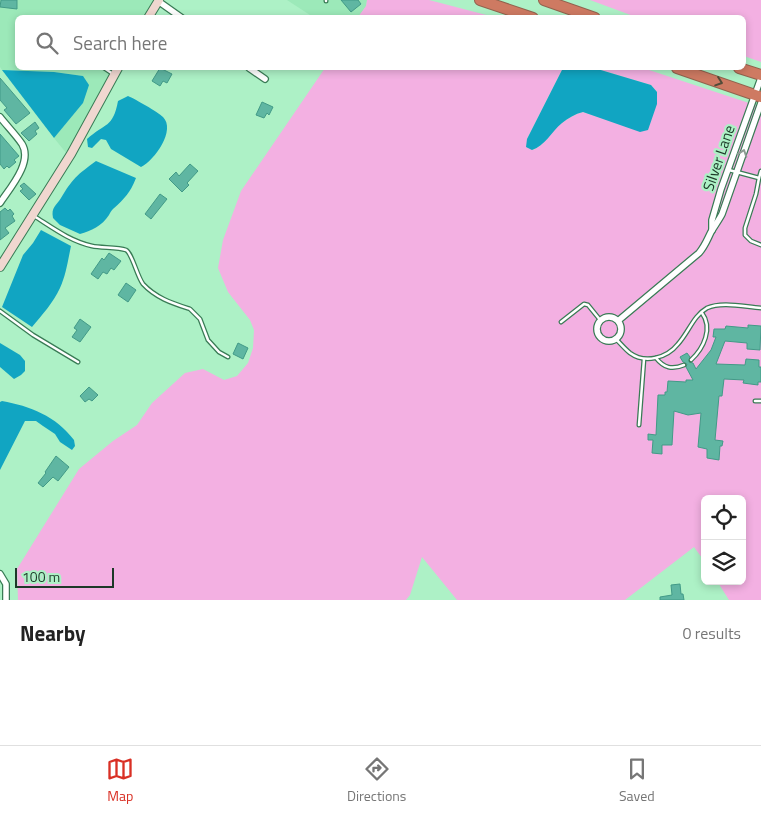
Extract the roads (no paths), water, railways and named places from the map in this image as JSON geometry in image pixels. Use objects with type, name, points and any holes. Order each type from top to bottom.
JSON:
[{"type":"highway","points":[[480,0],[525,15]]},
{"type":"highway","points":[[544,0],[586,15]]},
{"type":"highway","points":[[683,70],[758,96]]},
{"type":"highway","points":[[743,70],[761,77]]},
{"type":"main road","points":[[150,15],[158,1]]},
{"type":"main road","points":[[0,268],[71,154],[116,71]]},
{"type":"street","points":[[158,1],[178,15]]},
{"type":"street","points":[[252,70],[265,79]]},
{"type":"street","name":"Silver Lane","points":[[712,230],[712,220],[728,170],[758,96],[761,77]]},
{"type":"street","name":"Silver Lane","points":[[619,320],[699,253],[706,244],[722,214],[761,103]]},
{"type":"street","points":[[0,203],[23,166],[26,155],[22,144],[1,121]]},
{"type":"street","points":[[612,317],[619,320],[622,329],[616,339],[610,342],[599,338],[597,327],[602,321],[612,317]]},
{"type":"street","points":[[0,574],[6,584],[6,600]]},
{"type":"lane","points":[[728,170],[759,178]]},
{"type":"lane","points":[[761,171],[745,228],[745,235],[751,241],[761,244]]},
{"type":"lane","points":[[33,215],[74,241],[91,246],[127,250],[131,255],[134,268],[143,283],[156,296],[190,309],[203,325],[208,340],[219,352],[228,357]]},
{"type":"lane","points":[[561,322],[584,304],[588,305],[602,321]]},
{"type":"lane","points":[[616,339],[630,353],[644,359],[656,358],[669,353],[679,344],[697,316],[708,308],[717,305],[761,308]]},
{"type":"lane","points":[[0,311],[33,335],[78,362]]},
{"type":"lane","points":[[692,360],[699,353],[707,331],[706,318],[701,313]]},
{"type":"lane","points":[[656,358],[668,368],[677,368],[684,365]]},
{"type":"lane","points":[[639,425],[644,359]]},
{"type":"lane","points":[[755,401],[761,401]]},
{"type":"water","points":[[2,70],[54,72],[83,76],[89,85],[83,103],[54,138]]},
{"type":"water","points":[[562,70],[601,70],[651,85],[657,92],[657,104],[648,130],[640,132],[583,112],[564,121],[537,148],[532,150],[526,147],[527,139]]},
{"type":"water","points":[[128,96],[156,112],[163,117],[166,123],[165,137],[158,152],[141,167],[111,149],[106,140],[101,139],[92,148],[88,147],[87,139],[111,121],[118,101]]},
{"type":"water","points":[[96,161],[136,178],[127,195],[100,225],[80,234],[60,225],[53,218],[53,211],[72,181]]},
{"type":"water","points":[[41,230],[71,246],[60,288],[51,304],[32,327],[2,307],[23,255]]},
{"type":"water","points":[[0,343],[20,355],[25,361],[25,371],[14,379],[0,367]]},
{"type":"water","points":[[0,402],[32,409],[51,418],[74,440],[75,446],[72,450],[60,442],[55,434],[36,421],[25,421],[0,470]]}]
